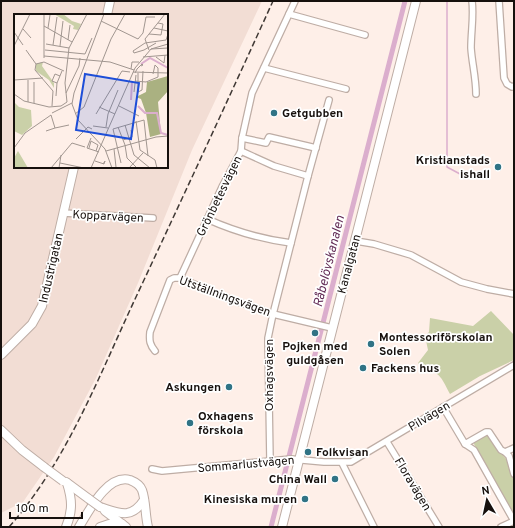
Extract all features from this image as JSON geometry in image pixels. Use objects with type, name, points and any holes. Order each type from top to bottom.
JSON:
[{"type":"street","points":[[106,14],[110,1]]},
{"type":"street","name":"Grönbetesvägen","points":[[180,278],[241,151],[242,138],[252,93],[295,1]]},
{"type":"street","name":"Kanalgatan","points":[[282,527],[300,459],[329,327],[356,241],[416,1]]},
{"type":"street","points":[[472,1],[471,50],[476,82],[476,94]]},
{"type":"street","points":[[499,1],[504,78],[507,84],[513,87]]},
{"type":"street","points":[[289,14],[365,35]]},
{"type":"street","points":[[264,68],[346,89]]},
{"type":"street","name":"Oxhagsvägen","points":[[270,461],[268,338],[308,176],[329,100]]},
{"type":"street","points":[[242,138],[266,143],[269,138],[316,148]]},
{"type":"street","points":[[241,151],[274,166],[308,176]]},
{"type":"street","name":"Industrigatan","points":[[1,355],[32,324],[42,306],[74,168]]},
{"type":"street","name":"Kopparvägen","points":[[64,213],[153,218]]},
{"type":"street","points":[[208,219],[229,229],[250,236],[291,243]]},
{"type":"street","points":[[356,241],[374,244],[411,256],[461,282],[514,294]]},
{"type":"street","name":"Utställningsvägen","points":[[155,351],[150,345],[150,332],[170,280],[174,278],[180,278],[224,297],[273,314],[329,327]]},
{"type":"street","name":"Pilvägen","points":[[342,463],[351,462],[387,442],[514,366]]},
{"type":"street","points":[[443,408],[465,444],[474,450],[514,521],[501,527]]},
{"type":"street","points":[[1,430],[22,450],[44,467],[124,525]]},
{"type":"street","points":[[465,444],[486,432],[489,432],[501,450],[509,456],[514,474]]},
{"type":"street","name":"Floravägen","points":[[387,442],[438,527]]},
{"type":"street","points":[[505,452],[514,448]]},
{"type":"street","name":"Sommarlustvägen","points":[[152,469],[162,471],[291,459],[342,463]]},
{"type":"street","points":[[342,463],[374,527]]},
{"type":"street","points":[[79,527],[104,490],[115,482],[126,480],[135,482],[142,490],[148,527]]},
{"type":"street","points":[[65,482],[72,504],[72,510],[66,527]]},
{"type":"street","points":[[100,507],[117,513],[127,514],[135,511],[144,500]]},
{"type":"street","points":[[100,527],[109,524],[124,525]]},
{"type":"shaded area","points":[[1,1],[262,1],[192,150],[138,283],[96,378],[54,457],[23,502],[1,513]]},
{"type":"green space","points":[[491,311],[514,335],[514,360],[480,376],[450,394],[443,381],[437,374],[429,370],[424,370],[418,363],[428,350],[425,336],[429,332],[430,318],[473,326]]},
{"type":"green space","points":[[486,434],[489,434],[499,451],[509,462],[514,482],[514,513],[512,513],[474,444],[474,441]]},
{"type":"waterway","name":"Råbelövskanalen","points":[[271,527],[405,1]]},
{"type":"waterway","points":[[447,1],[447,167],[460,174]]},
{"type":"railway","points":[[9,527],[30,501],[48,474],[80,417],[273,1]]},
{"type":"place","name":"Getgubben","points":[[274,113]]},
{"type":"place","name":"Kristianstads ishall","points":[[498,167]]},
{"type":"place","name":"Pojken med guldgåsen","points":[[315,333]]},
{"type":"place","name":"Montessoriförskolan Solen","points":[[371,344]]},
{"type":"place","name":"Fackens hus","points":[[363,368]]},
{"type":"place","name":"Askungen","points":[[229,387]]},
{"type":"place","name":"Oxhagens förskola","points":[[190,423]]},
{"type":"place","name":"Folkvisan","points":[[308,452]]},
{"type":"place","name":"China Wall","points":[[335,479]]},
{"type":"place","name":"Kinesiska muren","points":[[305,499]]}]
